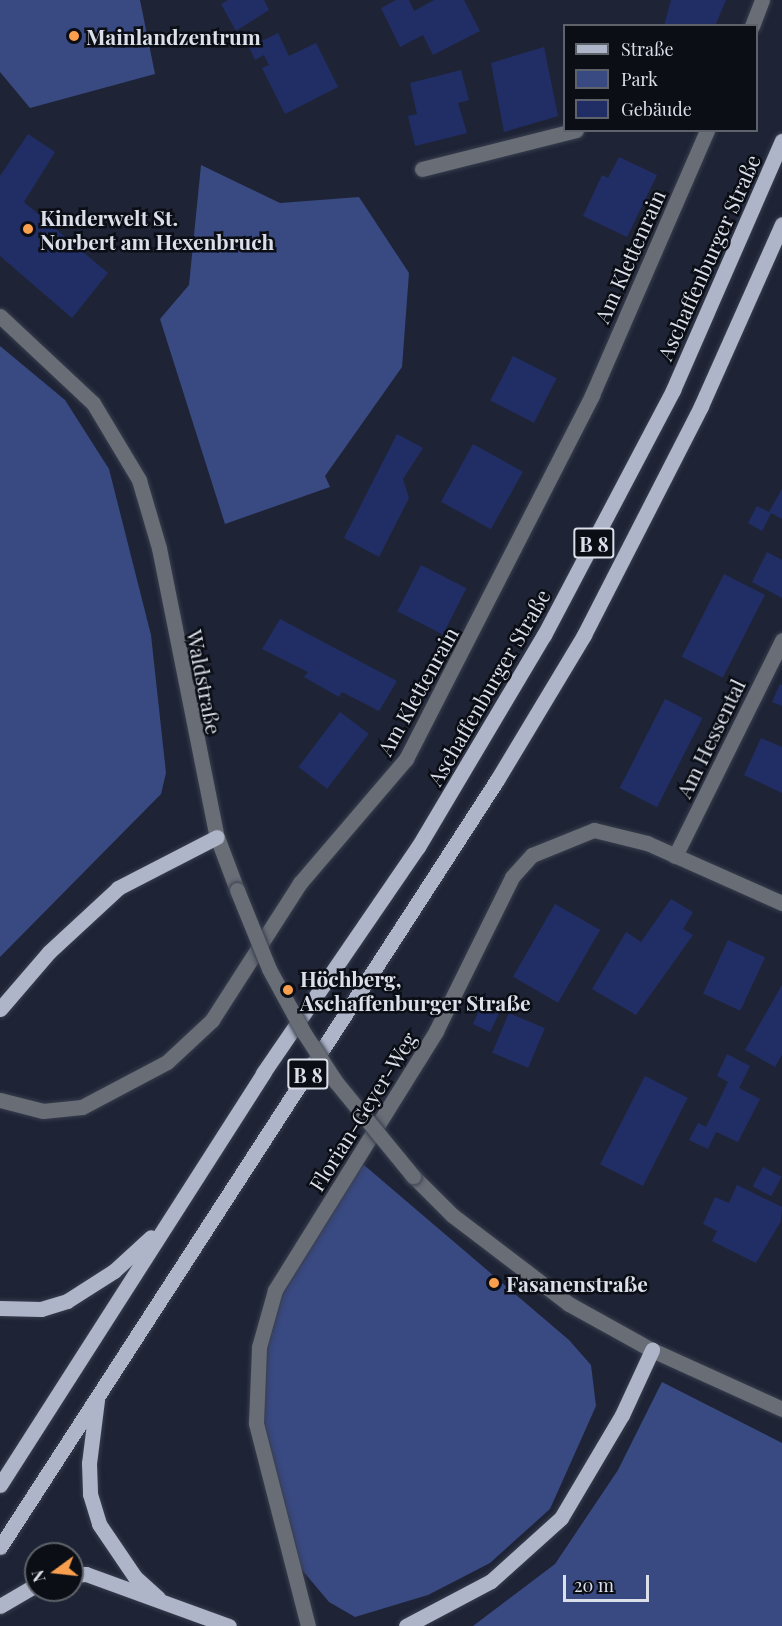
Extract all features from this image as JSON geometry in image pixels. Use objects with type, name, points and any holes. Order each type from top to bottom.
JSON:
[{"type":"main road","name":"Aschaffenburger Straße","points":[[169,1220],[418,847],[544,635],[673,390],[782,141]]},
{"type":"main road","name":"B 8","points":[[0,1547],[228,1199],[584,635],[701,406],[782,224]]},
{"type":"main road","points":[[0,1009],[49,952],[117,888],[217,837]]},
{"type":"main road","points":[[0,1308],[41,1309],[66,1301],[114,1271],[169,1220]]},
{"type":"main road","name":"B 8","points":[[0,1485],[169,1220]]},
{"type":"main road","points":[[406,1626],[491,1581],[561,1518],[622,1415],[652,1350]]},
{"type":"main road","points":[[98,1395],[89,1463],[90,1494],[99,1524],[121,1560],[158,1598]]},
{"type":"main road","points":[[84,1574],[158,1598],[229,1626]]},
{"type":"main road","points":[[0,1606],[24,1592]]},
{"type":"street","points":[[753,24],[762,0]]},
{"type":"street","points":[[422,169],[568,132]]},
{"type":"street","name":"Am Klettenrain","points":[[0,1100],[43,1111],[82,1107],[167,1062],[212,1020],[300,883],[406,759],[592,395],[706,132]]},
{"type":"street","name":"Waldstraße","points":[[0,316],[93,404],[139,480],[159,548],[217,837],[268,969],[336,1082],[413,1176],[513,1264],[652,1350]]},
{"type":"street","name":"Am Hessental","points":[[675,856],[782,640]]},
{"type":"street","name":"Florian-Geyer-Weg","points":[[308,1626],[256,1423],[259,1347],[275,1290],[436,1031],[512,877],[532,855],[594,830],[623,834],[782,903]]},
{"type":"street","points":[[652,1350],[782,1409]]},
{"type":"green space","name":"Mainlandzentrum","points":[[0,0],[140,0],[155,74],[30,108],[0,72]]},
{"type":"green space","points":[[201,165],[280,203],[359,197],[409,273],[402,367],[325,476],[330,487],[225,524],[160,319],[189,285]]},
{"type":"green space","points":[[0,346],[65,400],[109,469],[151,635],[166,773],[161,794],[0,957]]},
{"type":"green space","points":[[357,1159],[569,1340],[591,1365],[596,1406],[550,1509],[490,1563],[428,1595],[355,1617],[329,1602],[292,1558],[256,1423],[259,1347],[275,1290]]},
{"type":"green space","points":[[662,1382],[782,1443],[782,1626],[473,1626],[555,1564],[618,1470]]},
{"type":"building","points":[[228,0],[264,0],[269,10],[236,31],[221,4]]},
{"type":"building","points":[[396,0],[409,0],[414,11],[434,0],[464,0],[480,31],[433,55],[423,35],[400,47],[381,8]]},
{"type":"building","points":[[671,0],[726,0],[716,24],[665,24]]},
{"type":"building","points":[[278,33],[289,56],[316,43],[338,87],[285,114],[262,68],[269,65],[264,55],[255,60],[249,47]]},
{"type":"building","points":[[544,47],[558,116],[504,132],[491,63]]},
{"type":"building","points":[[461,70],[469,100],[458,103],[467,133],[415,146],[408,116],[417,114],[410,83]]},
{"type":"building","name":"Kinderwelt St. Norbert am Hexenbruch","points":[[28,134],[55,152],[24,202],[108,273],[72,318],[0,256],[0,176]]},
{"type":"building","points":[[619,157],[657,175],[627,237],[583,216],[602,175],[608,178]]},
{"type":"building","points":[[513,356],[557,378],[534,423],[490,401]]},
{"type":"building","points":[[397,434],[423,448],[403,479],[409,498],[379,557],[344,538]]},
{"type":"building","points":[[473,444],[523,472],[491,529],[441,502]]},
{"type":"building","points":[[782,489],[782,519],[771,513],[762,531],[748,523],[757,506],[769,512]]},
{"type":"building","points":[[767,552],[782,560],[782,598],[752,582]]},
{"type":"building","points":[[421,565],[466,588],[443,634],[397,611]]},
{"type":"building","points":[[724,574],[765,595],[723,678],[682,657]]},
{"type":"building","points":[[280,619],[397,681],[379,711],[342,692],[339,697],[304,677],[308,672],[262,649]]},
{"type":"building","points":[[780,684],[782,685],[782,706],[772,702]]},
{"type":"building","points":[[665,699],[702,718],[657,807],[620,788]]},
{"type":"building","points":[[340,712],[369,734],[327,789],[298,767]]},
{"type":"building","points":[[761,738],[782,747],[782,793],[744,775]]},
{"type":"building","points":[[671,899],[693,912],[683,929],[693,935],[636,1015],[592,989],[626,932],[641,942]]},
{"type":"building","points":[[555,904],[600,930],[558,1003],[513,977]]},
{"type":"building","points":[[728,940],[765,957],[740,1011],[703,993]]},
{"type":"building","points":[[782,985],[782,1055],[775,1067],[745,1050]]},
{"type":"building","points":[[486,996],[503,1004],[490,1032],[473,1024]]},
{"type":"building","points":[[509,1013],[545,1028],[528,1068],[492,1053]]},
{"type":"building","points":[[727,1054],[750,1066],[739,1088],[760,1099],[738,1142],[716,1132],[708,1149],[689,1140],[698,1123],[706,1127],[728,1082],[717,1076]]},
{"type":"building","points":[[645,1076],[688,1098],[643,1186],[600,1164]]},
{"type":"building","points":[[763,1167],[782,1177],[771,1196],[753,1186]]},
{"type":"building","points":[[737,1185],[782,1207],[781,1221],[756,1263],[712,1241],[717,1231],[703,1224],[715,1197],[729,1203]]},
{"type":"place","name":"Mainlandzentrum","points":[[74,36]]},
{"type":"place","name":"Kinderwelt St. Norbert am Hexenbruch","points":[[28,229]]},
{"type":"place","name":"Höchberg, Aschaffenburger Straße","points":[[288,990]]},
{"type":"place","name":"Fasanenstraße","points":[[494,1283]]}]
